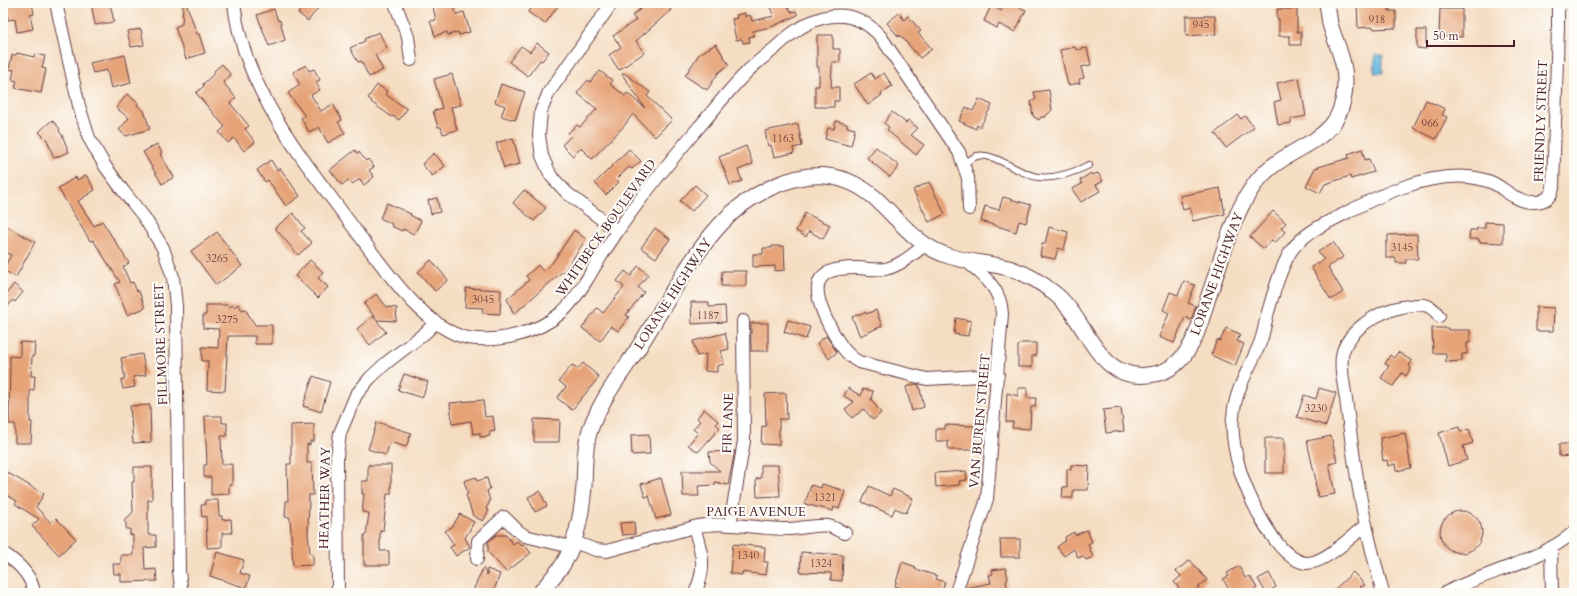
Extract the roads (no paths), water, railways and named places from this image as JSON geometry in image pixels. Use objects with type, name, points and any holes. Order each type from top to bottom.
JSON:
[{"type":"street","name":"FILLMORE STREET","points":[[56,3],[79,106],[89,138],[105,166],[144,217],[163,248],[173,277],[176,306],[179,572],[182,593]]},
{"type":"street","name":"WHITBECK BOULEVARD","points":[[234,3],[236,21],[245,52],[270,109],[288,139],[395,283],[436,322],[452,332],[469,338],[497,338],[522,335],[544,326],[563,312],[577,295],[617,231],[659,174],[745,74],[799,29],[817,19],[827,16],[854,17],[875,31],[958,152],[964,164],[968,178],[969,209]]},
{"type":"street","points":[[395,3],[408,37],[411,60]]},
{"type":"street","points":[[612,3],[549,92],[541,111],[539,135],[542,156],[551,176],[567,193],[617,231]]},
{"type":"street","name":"LORANE HIGHWAY","points":[[540,593],[561,566],[573,545],[583,508],[585,449],[588,434],[595,419],[702,246],[722,222],[741,205],[758,194],[794,178],[828,175],[841,178],[861,187],[910,234],[925,245],[942,254],[1002,267],[1022,273],[1055,293],[1070,307],[1099,355],[1117,370],[1141,376],[1154,375],[1165,371],[1178,362],[1189,349],[1197,333],[1228,239],[1239,210],[1248,194],[1260,178],[1271,167],[1308,145],[1324,133],[1335,121],[1340,110],[1344,99],[1345,74],[1330,21],[1327,3]]},
{"type":"street","name":"FRIENDLY STREET","points":[[1366,525],[1339,547],[1320,559],[1312,562],[1300,561],[1290,557],[1270,534],[1257,512],[1240,472],[1233,433],[1233,416],[1237,393],[1260,342],[1283,269],[1291,252],[1307,234],[1377,196],[1405,186],[1444,178],[1460,177],[1487,181],[1496,184],[1513,196],[1524,201],[1542,201],[1549,196],[1552,192],[1558,3]]},
{"type":"street","points":[[925,245],[906,259],[887,268],[839,269],[827,272],[820,278],[818,289],[821,307],[831,329],[846,352],[853,359],[859,362],[923,378],[998,375]]},
{"type":"street","name":"VAN BUREN STREET","points":[[956,592],[987,499],[1002,314],[998,294],[989,281],[965,260]]},
{"type":"street","points":[[1383,593],[1366,525],[1352,446],[1342,368],[1343,352],[1354,333],[1366,323],[1389,310],[1408,306],[1428,305],[1434,308],[1439,316]]},
{"type":"street","name":"FIR LANE","points":[[730,525],[744,441],[743,321]]},
{"type":"street","name":"HEATHER WAY","points":[[338,593],[337,456],[340,433],[356,395],[370,378],[386,363],[426,334],[436,322]]},
{"type":"street","name":"PAIGE AVENUE","points":[[477,559],[478,541],[504,517],[525,536],[608,551],[694,527],[730,525],[787,529],[829,526],[845,533]]},
{"type":"street","points":[[694,527],[703,566],[701,580],[695,593]]},
{"type":"street","points":[[1445,593],[1465,583],[1551,548],[1574,532]]},
{"type":"street","points":[[1551,548],[1552,593]]},
{"type":"street","points":[[3,553],[12,558],[27,574],[34,593]]},
{"type":"lane","points":[[964,164],[978,156],[988,156],[1026,174],[1043,178],[1068,173],[1089,165]]},
{"type":"water","points":[[1375,55],[1383,55],[1383,73],[1374,73]]}]
